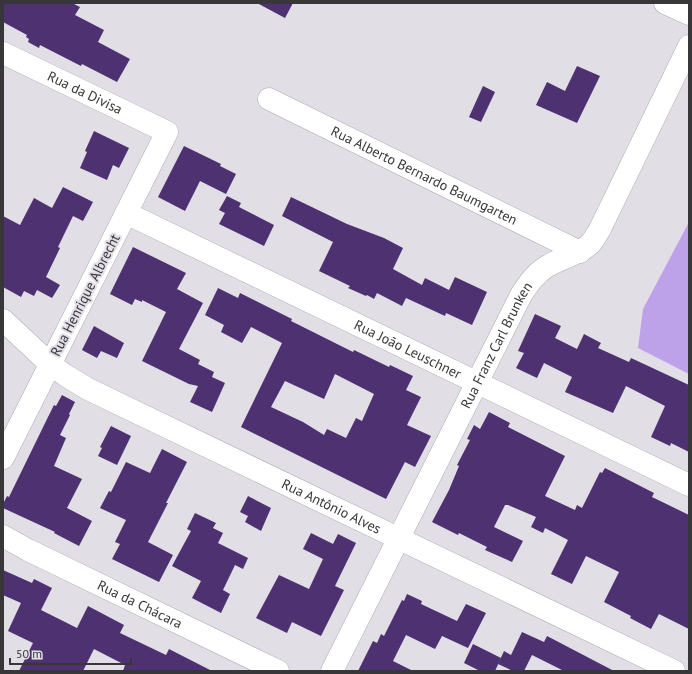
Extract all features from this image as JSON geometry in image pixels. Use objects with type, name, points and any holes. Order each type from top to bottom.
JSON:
[{"type":"street","points":[[665,3],[689,14]]},
{"type":"street","name":"Rua Franz Carl Brunken","points":[[332,671],[512,311],[532,280],[544,268],[556,261],[580,252],[591,243],[599,231],[689,46]]},
{"type":"street","name":"Rua da Divisa","points":[[3,53],[167,132]]},
{"type":"street","name":"Rua Alberto Bernardo Baumgarten","points":[[269,99],[580,252]]},
{"type":"street","name":"Rua Henrique Albrecht","points":[[3,458],[167,132]]},
{"type":"street","name":"Rua João Leuschner","points":[[126,213],[689,485]]},
{"type":"street","name":"Rua Antônio Alves","points":[[3,320],[50,364],[65,375],[112,401],[674,671]]},
{"type":"street","name":"Rua da Chácara","points":[[3,536],[35,554],[278,671]]},
{"type":"shaded area","points":[[689,222],[689,374],[638,348],[643,309]]},
{"type":"building","points":[[3,3],[72,3],[80,7],[75,15],[104,30],[98,42],[130,59],[117,82],[40,45],[39,48],[28,42],[29,39],[26,37],[27,35],[3,22]]},
{"type":"building","points":[[257,3],[293,3],[285,18]]},
{"type":"building","points":[[577,66],[600,76],[577,123],[536,105],[547,82],[565,91]]},
{"type":"building","points":[[483,86],[495,92],[481,122],[469,117]]},
{"type":"building","points":[[94,131],[129,148],[119,168],[113,165],[107,180],[80,168],[87,152],[85,151]]},
{"type":"building","points":[[184,146],[221,164],[220,166],[236,174],[226,194],[200,181],[185,211],[158,197]]},
{"type":"building","points":[[63,187],[93,202],[83,221],[73,216],[58,247],[60,248],[46,277],[60,285],[52,298],[37,290],[34,296],[24,291],[21,297],[3,287],[3,216],[20,225],[34,198],[52,208]]},
{"type":"building","points":[[227,196],[241,203],[239,207],[274,225],[264,246],[219,224],[225,213],[219,210]]},
{"type":"building","points":[[291,197],[347,224],[384,238],[403,248],[393,269],[422,285],[425,278],[449,290],[455,277],[487,292],[472,325],[446,313],[445,316],[406,298],[402,306],[377,293],[374,299],[348,288],[350,286],[319,271],[333,242],[282,216]]},
{"type":"building","points":[[133,247],[186,273],[177,289],[203,303],[179,349],[200,360],[198,364],[214,372],[212,377],[225,383],[212,412],[190,402],[198,386],[189,384],[142,361],[166,312],[142,300],[142,302],[135,299],[132,305],[110,294]]},
{"type":"building","points":[[218,288],[238,298],[240,293],[292,319],[291,321],[353,352],[354,350],[389,367],[390,365],[413,376],[406,390],[421,397],[407,425],[431,436],[415,467],[405,462],[386,499],[241,427],[282,343],[251,327],[242,343],[221,332],[224,325],[205,315]],"holes":[[[335,374],[374,394],[362,421],[356,418],[346,438],[327,429],[324,435],[303,422],[271,407],[285,381],[324,399]]]},
{"type":"building","points":[[535,314],[561,326],[555,338],[577,349],[584,334],[601,343],[598,348],[629,362],[631,358],[689,385],[689,452],[671,443],[670,446],[651,437],[665,406],[626,386],[613,413],[565,392],[572,377],[544,363],[537,378],[516,368],[524,353],[518,351]]},
{"type":"building","points":[[94,326],[124,343],[117,358],[101,351],[97,358],[82,350]]},
{"type":"building","points":[[62,395],[75,402],[60,435],[66,438],[54,466],[82,479],[67,508],[92,521],[79,546],[54,533],[55,532],[3,508],[3,504],[7,496],[9,497],[54,405],[56,406]]},
{"type":"building","points":[[489,412],[510,423],[508,427],[565,456],[545,496],[575,510],[577,505],[582,508],[600,472],[602,473],[605,468],[654,493],[652,497],[689,515],[689,629],[659,614],[651,629],[630,618],[631,616],[604,602],[619,572],[586,556],[572,584],[551,574],[568,540],[545,528],[543,533],[531,527],[536,517],[508,505],[505,505],[494,527],[523,541],[512,562],[485,550],[487,547],[459,533],[458,535],[432,522],[449,490],[459,466],[457,465],[470,440],[467,439],[474,425],[480,429]]},
{"type":"building","points":[[111,426],[131,436],[117,465],[98,456],[102,448],[100,447]]},
{"type":"building","points":[[162,449],[187,462],[148,542],[173,555],[159,582],[112,559],[120,544],[115,542],[126,520],[100,508],[109,491],[111,492],[126,462],[150,473]]},
{"type":"building","points":[[248,496],[271,508],[261,531],[245,522],[248,516],[240,512]]},
{"type":"building","points":[[195,513],[216,523],[213,528],[223,533],[218,543],[248,558],[243,569],[235,565],[223,590],[230,594],[221,613],[192,598],[201,581],[172,566],[191,531],[187,529]]},
{"type":"building","points":[[311,533],[333,544],[338,534],[356,543],[335,586],[344,590],[321,636],[292,622],[287,633],[256,618],[279,575],[309,589],[323,559],[303,549]]},
{"type":"building","points":[[3,570],[32,583],[34,579],[52,588],[41,610],[77,628],[88,606],[124,625],[120,633],[166,655],[169,649],[212,671],[123,671],[125,665],[94,649],[83,671],[19,671],[33,643],[8,631],[21,603],[3,595]]},
{"type":"building","points":[[407,594],[422,601],[421,604],[457,621],[466,604],[486,613],[468,648],[442,636],[435,649],[406,635],[393,661],[413,671],[358,671],[373,641],[377,643],[381,634],[384,636],[402,600],[404,601]]},
{"type":"building","points":[[522,632],[544,642],[547,636],[614,671],[564,671],[532,655],[524,671],[513,671],[498,664],[504,651],[511,655]]},
{"type":"building","points":[[473,644],[501,658],[495,671],[480,671],[464,663]]}]
